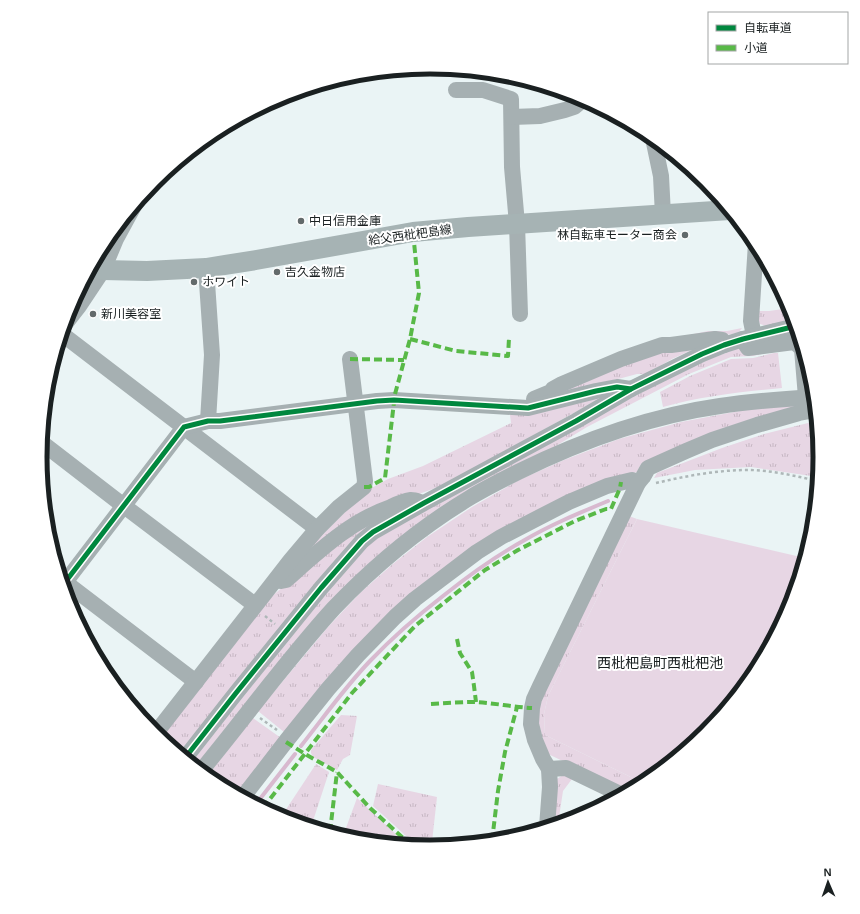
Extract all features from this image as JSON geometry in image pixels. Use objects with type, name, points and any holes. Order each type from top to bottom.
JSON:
[{"type":"main road","name":"給父西枇杷島線","points":[[98,267],[146,271],[206,268],[413,232],[723,211]]},
{"type":"street","points":[[456,90],[483,90],[511,99],[512,167],[517,224],[520,314]]},
{"type":"street","points":[[512,117],[540,116],[565,110],[574,107],[578,104]]},
{"type":"street","points":[[655,147],[660,176],[663,215]]},
{"type":"street","points":[[76,310],[98,267],[118,236]]},
{"type":"street","points":[[755,255],[751,321],[749,338],[746,345],[748,348],[794,342],[796,343]]},
{"type":"street","points":[[206,268],[212,355],[208,421]]},
{"type":"street","points":[[188,754],[330,577],[362,541],[373,532],[631,389],[702,354],[724,345],[791,327]]},
{"type":"street","points":[[532,407],[531,400],[551,392],[558,386],[662,345],[680,335],[706,329]]},
{"type":"street","points":[[66,337],[317,529]]},
{"type":"street","points":[[662,345],[715,339],[722,340],[724,345]]},
{"type":"street","points":[[159,728],[254,606],[317,529],[339,507],[364,487],[365,481],[350,359]]},
{"type":"street","points":[[66,578],[184,428],[208,421],[220,421],[394,400],[528,408],[596,390],[618,387],[631,389]]},
{"type":"street","points":[[205,766],[315,629],[358,584],[409,540],[471,497],[568,449],[592,439],[639,424],[719,406],[778,399],[809,402]]},
{"type":"street","points":[[548,821],[550,787],[549,768],[542,759],[535,740],[532,724],[532,708],[534,699],[638,483],[648,468],[686,450],[757,425],[799,413],[810,404]]},
{"type":"street","points":[[47,447],[254,606]]},
{"type":"street","points":[[246,793],[328,689],[358,655],[379,633],[415,600],[464,561],[501,538],[569,502],[607,486],[632,480],[638,483]]},
{"type":"street","points":[[274,583],[286,580],[340,534],[380,510],[412,500],[424,503]]},
{"type":"street","points":[[70,587],[196,682]]},
{"type":"street","points":[[549,768],[566,768],[616,792]]},
{"type":"path","points":[[638,483],[653,483],[699,474],[748,470],[782,473],[812,480]]},
{"type":"path","points":[[254,606],[285,632]]},
{"type":"path","points":[[250,710],[289,739]]},
{"type":"green space","points":[[784,309],[788,321],[766,326],[760,324],[755,311]]},
{"type":"green space","points":[[742,328],[738,333],[732,334],[714,336],[689,335],[708,331],[727,331]]},
{"type":"green space","points":[[670,346],[694,349],[672,359],[646,374],[637,374],[552,394]]},
{"type":"green space","points":[[741,347],[787,348],[753,356],[731,357],[689,374],[587,427],[400,541],[201,764],[193,758],[296,627],[370,542],[414,514],[687,368]]},
{"type":"green space","points":[[778,353],[782,388],[708,397],[663,407],[660,392],[690,376],[731,359],[753,358]]},
{"type":"green space","points":[[610,393],[441,486],[419,494],[293,564],[366,491],[388,479],[423,466],[511,423],[510,415]]},
{"type":"green space","points":[[799,405],[641,464],[637,472],[604,482],[475,549],[284,732],[258,711],[328,627],[360,593],[394,563],[427,537],[472,507],[519,480],[564,460],[619,439],[681,422],[750,409]]},
{"type":"green space","points":[[811,422],[812,476],[751,467],[695,470],[654,478],[657,473],[722,448],[764,434]]},
{"type":"green space","points":[[396,509],[183,750],[162,731],[265,602],[347,533]]},
{"type":"green space","points":[[629,516],[637,519],[548,696],[544,714],[545,735],[636,780],[621,789],[546,753],[538,720],[538,709],[543,692]]},
{"type":"green space","points":[[637,519],[800,557],[793,580],[774,626],[762,649],[734,690],[718,710],[683,745],[636,780],[545,735],[544,714],[548,696]]},
{"type":"green space","points":[[341,715],[357,716],[350,755],[343,759],[337,770],[313,757],[311,750]]},
{"type":"green space","points":[[253,718],[281,738],[244,792],[211,771]]},
{"type":"green space","points":[[316,764],[329,772],[313,822],[285,812]]},
{"type":"green space","points":[[565,774],[572,779],[563,791],[559,818],[551,821],[555,780]]},
{"type":"green space","points":[[378,784],[437,797],[432,840],[411,839],[373,806]]},
{"type":"green space","points":[[357,798],[400,838],[380,837],[345,831]]},
{"type":"waterway","points":[[301,746],[343,692],[370,661],[396,635],[433,604],[472,574],[512,547],[554,524],[608,501]]},
{"type":"waterway","points":[[259,800],[295,754]]},
{"type":"marked path","points":[[364,487],[369,487],[385,478],[395,394],[410,339],[419,293],[413,232]]},
{"type":"marked path","points":[[410,339],[456,351],[508,356],[509,338]]},
{"type":"marked path","points":[[350,359],[404,360]]},
{"type":"marked path","points":[[266,803],[352,693],[415,626],[485,570],[518,550],[575,521],[606,509],[611,509],[621,482]]},
{"type":"marked path","points":[[457,639],[460,653],[472,672],[476,702]]},
{"type":"marked path","points":[[431,704],[475,702],[532,708]]},
{"type":"marked path","points":[[493,835],[498,791],[505,752],[517,707]]},
{"type":"marked path","points":[[286,742],[337,772],[370,808],[406,839]]},
{"type":"marked path","points":[[331,827],[337,772]]},
{"type":"cycle path","points":[[188,754],[321,588],[362,541],[373,532],[576,421],[631,389],[702,354],[743,339],[791,327]]},
{"type":"cycle path","points":[[67,580],[184,427],[208,421],[220,421],[394,400],[528,408],[617,387],[631,389]]},
{"type":"place","name":"中日信用金庫","points":[[301,221]]},
{"type":"place","name":"林自転車モーター商会","points":[[685,235]]},
{"type":"place","name":"吉久金物店","points":[[277,272]]},
{"type":"place","name":"ホワイト","points":[[194,282]]},
{"type":"place","name":"新川美容室","points":[[93,314]]},
{"type":"district","name":"西枇杷島町西枇杷池","points":[[660,663]]}]
